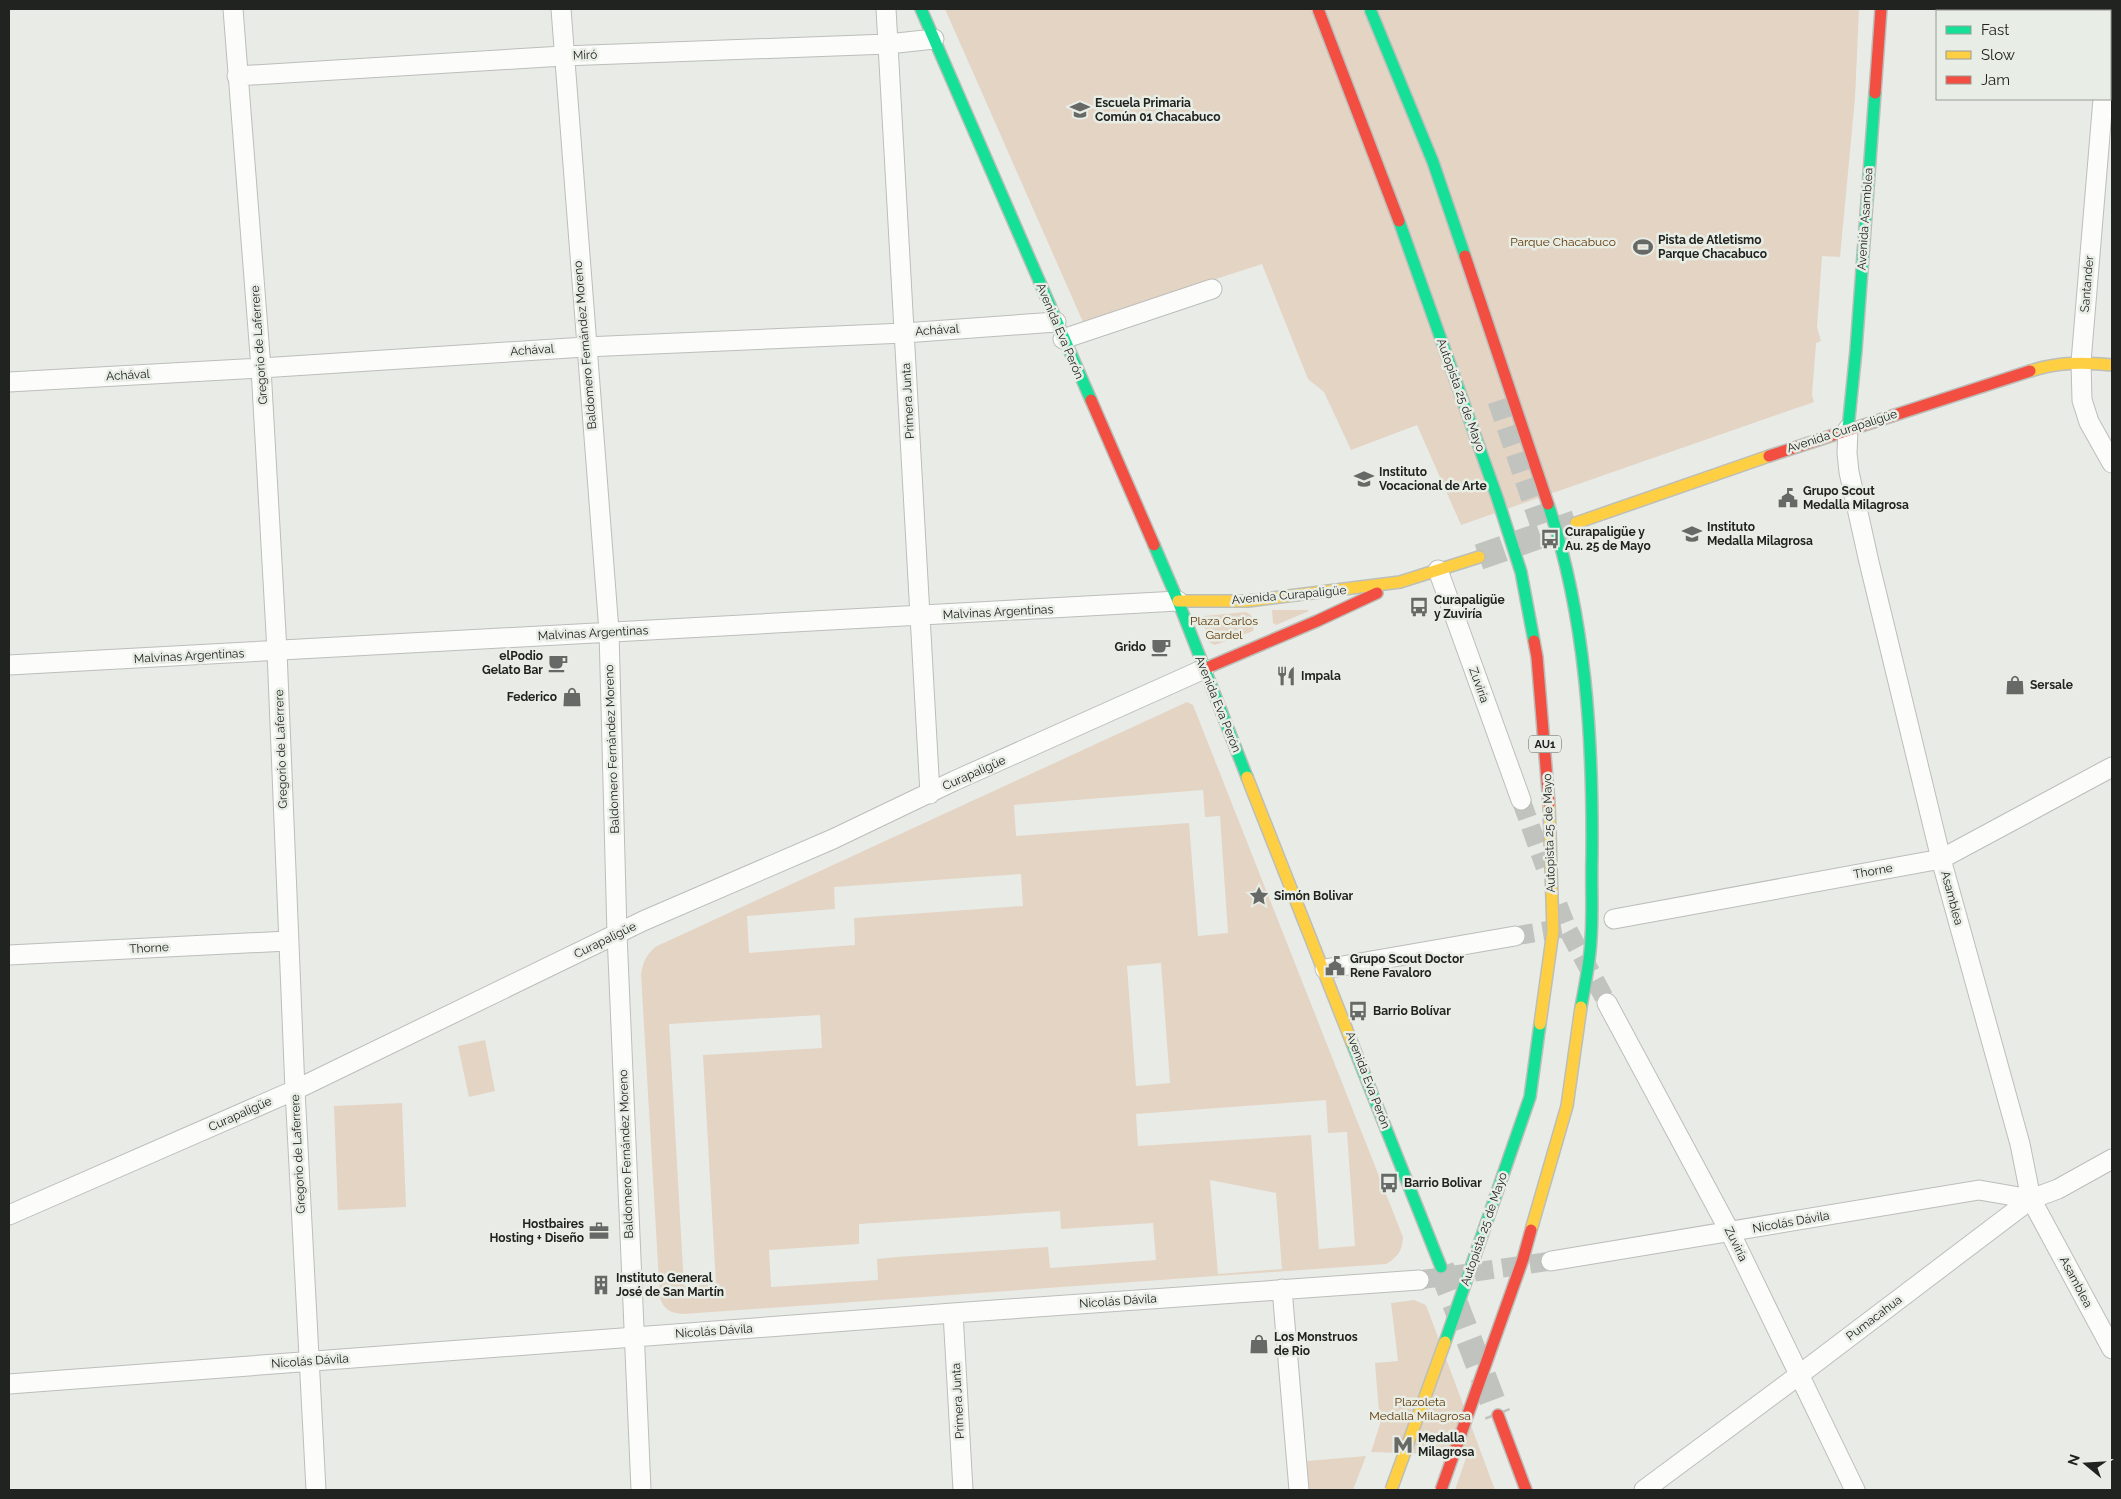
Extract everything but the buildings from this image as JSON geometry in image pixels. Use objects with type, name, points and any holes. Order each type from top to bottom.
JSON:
[{"type":"main road","name":"Avenida Eva Perón","points":[[922,9],[1059,330],[1178,601],[1441,1267]]},
{"type":"main road","name":"Autopista 25 de Mayo","points":[[1318,9],[1388,189],[1497,497],[1520,572],[1536,657],[1548,790],[1553,931],[1530,1097],[1456,1312],[1391,1490]]},
{"type":"main road","points":[[1370,9],[1433,162],[1562,546],[1575,610],[1584,672],[1589,740],[1592,810],[1591,940],[1568,1106],[1523,1259],[1441,1490]]},
{"type":"main road","name":"Avenida Asamblea","points":[[1848,429],[1856,350],[1881,9]]},
{"type":"main road","name":"Avenida Curapaligüe","points":[[1576,523],[1848,429],[2050,365],[2081,362],[2112,365]]},
{"type":"main road","name":"Avenida Curapaligüe","points":[[1204,669],[1317,621],[1400,582],[1479,557]]},
{"type":"main road","name":"Avenida Curapaligüe","points":[[1178,601],[1248,601],[1400,582]]},
{"type":"main road","points":[[1248,601],[1260,609]]},
{"type":"main road","points":[[1259,645],[1265,634],[1266,627]]},
{"type":"main road","points":[[1498,1415],[1526,1490]]},
{"type":"street","name":"Gregorio de Laferrere","points":[[233,9],[261,368],[277,652],[288,941],[316,1490]]},
{"type":"street","name":"Baldomero Fernández Moreno","points":[[561,9],[563,56],[608,631],[616,934],[641,1490]]},
{"type":"street","name":"Primera Junta","points":[[886,9],[930,794]]},
{"type":"street","name":"Miró","points":[[237,76],[563,56],[888,44],[934,39]]},
{"type":"street","name":"Santander","points":[[2103,100],[2081,362],[2082,400],[2089,422],[2112,463]]},
{"type":"street","name":"Achával","points":[[9,382],[585,347],[904,332],[1059,330],[1212,289]]},
{"type":"street","name":"Asamblea","points":[[1848,429],[1847,453],[1849,472],[1941,859],[2017,1135],[2031,1199],[2112,1349]]},
{"type":"street","name":"Zuviría","points":[[1438,570],[1520,800]]},
{"type":"street","name":"Malvinas Argentinas","points":[[9,666],[277,652],[608,631],[920,617],[1178,601]]},
{"type":"street","name":"Curapaligüe","points":[[9,1214],[295,1090],[616,934],[833,839],[1204,669]]},
{"type":"street","name":"Thorne","points":[[1614,919],[1941,859],[2112,767]]},
{"type":"street","points":[[1325,970],[1515,936]]},
{"type":"street","name":"Thorne","points":[[9,955],[288,941]]},
{"type":"street","name":"Zuviría","points":[[1607,1003],[1730,1232],[1855,1490]]},
{"type":"street","name":"Pumacahua","points":[[1644,1490],[1799,1376],[2031,1199],[2058,1189],[2112,1159]]},
{"type":"street","name":"Nicolás Dávila","points":[[1551,1261],[1979,1190],[2031,1199]]},
{"type":"street","name":"Nicolás Dávila","points":[[9,1384],[1419,1280]]},
{"type":"street","points":[[1282,1289],[1299,1490]]},
{"type":"street","name":"Primera Junta","points":[[952,1313],[963,1490]]},
{"type":"green space","name":"Parque Chacabuco","points":[[945,9],[1859,9],[1855,98],[1840,257],[1822,256],[1817,327],[1821,341],[1816,343],[1812,395],[1814,402],[1461,525],[1417,425],[1351,450],[1324,392],[1308,379],[1262,264],[1083,322]]},
{"type":"green space","points":[[1272,610],[1309,611],[1276,625],[1273,623]]},
{"type":"green space","name":"Plaza Carlos Gardel","points":[[1246,612],[1251,615],[1254,626],[1253,631],[1215,645],[1210,643],[1202,620],[1204,616]]},
{"type":"green space","points":[[1187,702],[1193,705],[1403,1237],[1401,1250],[1386,1264],[683,1314],[672,1312],[666,1308],[660,1298],[641,974],[645,959],[655,947]],"holes":[[[1203,790],[1205,817],[1220,816],[1228,933],[1198,936],[1189,823],[1016,836],[1014,805]],[[1021,874],[1023,906],[854,918],[855,945],[749,953],[747,916],[835,909],[834,887]],[[1161,963],[1170,1083],[1136,1086],[1127,966]],[[820,1015],[822,1048],[703,1055],[716,1284],[684,1286],[669,1024]],[[1326,1100],[1328,1133],[1347,1132],[1355,1246],[1319,1249],[1311,1135],[1138,1146],[1136,1114]],[[1210,1180],[1276,1193],[1282,1269],[1218,1274]],[[1060,1211],[1061,1229],[1153,1223],[1156,1260],[1050,1268],[1048,1247],[896,1257],[877,1259],[878,1280],[771,1287],[769,1250],[859,1244],[859,1224]]]},
{"type":"green space","points":[[485,1040],[495,1091],[469,1097],[458,1046]]},
{"type":"green space","points":[[402,1103],[406,1207],[338,1210],[334,1106]]},
{"type":"green space","name":"Plazoleta Medalla Milagrosa","points":[[1414,1300],[1426,1305],[1495,1490],[1455,1490],[1467,1455],[1371,1452],[1380,1424],[1375,1363],[1398,1361],[1391,1303]]},
{"type":"green space","points":[[1366,1456],[1353,1490],[1309,1490],[1307,1461]]},
{"type":"tunnel","points":[[1497,401],[1543,535]]},
{"type":"tunnel","points":[[1479,557],[1576,523]]},
{"type":"tunnel","points":[[1521,800],[1545,867]]},
{"type":"tunnel","points":[[1558,905],[1567,928],[1607,1003]]},
{"type":"tunnel","points":[[1515,936],[1563,928]]},
{"type":"tunnel","points":[[1419,1280],[1551,1261]]},
{"type":"tunnel","points":[[1441,1267],[1498,1415]]},
{"type":"traffic: fast","points":[[921,9],[1091,400]]},
{"type":"traffic: fast","points":[[1370,9],[1433,162],[1465,256]]},
{"type":"traffic: fast","points":[[1848,429],[1856,350],[1875,93]]},
{"type":"traffic: fast","points":[[1399,221],[1497,497],[1521,572],[1534,641]]},
{"type":"traffic: fast","points":[[1548,504],[1571,590],[1585,678],[1589,723],[1592,812],[1592,919],[1590,956],[1581,1007]]},
{"type":"traffic: fast","points":[[1154,545],[1247,777]]},
{"type":"traffic: fast","points":[[1445,1342],[1530,1097],[1540,1024]]},
{"type":"traffic: fast","points":[[1352,1043],[1441,1267]]},
{"type":"traffic: slow","points":[[2030,371],[2071,364],[2112,365]]},
{"type":"traffic: slow","points":[[1576,523],[1769,456]]},
{"type":"traffic: slow","points":[[1178,601],[1248,601],[1400,582],[1479,557]]},
{"type":"traffic: slow","points":[[1247,777],[1352,1043]]},
{"type":"traffic: slow","points":[[1540,1024],[1553,931],[1549,804]]},
{"type":"traffic: slow","points":[[1531,1230],[1567,1106],[1581,1007]]},
{"type":"traffic: slow","points":[[1391,1490],[1445,1342]]},
{"type":"traffic: jam","points":[[1318,9],[1399,221]]},
{"type":"traffic: jam","points":[[1875,93],[1881,9]]},
{"type":"traffic: jam","points":[[1465,256],[1548,504]]},
{"type":"traffic: jam","points":[[1769,456],[2030,371]]},
{"type":"traffic: jam","points":[[1091,400],[1154,545]]},
{"type":"traffic: jam","points":[[1204,669],[1317,621],[1377,593]]},
{"type":"traffic: jam","points":[[1534,641],[1537,657],[1549,804]]},
{"type":"traffic: jam","points":[[1441,1490],[1523,1259],[1531,1230]]},
{"type":"traffic: jam","points":[[1498,1415],[1526,1490]]},
{"type":"place","name":"Escuela Primaria Común 01 Chacabuco","points":[[1080,110]]},
{"type":"place","name":"Pista de Atletismo Parque Chacabuco","points":[[1643,247]]},
{"type":"place","name":"Instituto Vocacional de Arte","points":[[1364,479]]},
{"type":"place","name":"Grupo Scout Medalla Milagrosa","points":[[1788,498]]},
{"type":"place","name":"Instituto Medalla Milagrosa","points":[[1692,534]]},
{"type":"place","name":"Curapaligüe y Au. 25 de Mayo","points":[[1550,539]]},
{"type":"place","name":"Curapaligüe y Zuviría","points":[[1419,607]]},
{"type":"place","name":"Grido","points":[[1161,647]]},
{"type":"place","name":"elPodio Gelato Bar","points":[[558,663]]},
{"type":"place","name":"Impala","points":[[1286,676]]},
{"type":"place","name":"Sersale","points":[[2015,685]]},
{"type":"place","name":"Federico","points":[[572,697]]},
{"type":"place","name":"Simón Bolivar","points":[[1259,896]]},
{"type":"place","name":"Grupo Scout Doctor Rene Favaloro","points":[[1335,966]]},
{"type":"place","name":"Barrio Bolívar","points":[[1358,1011]]},
{"type":"place","name":"Barrio Bolivar","points":[[1389,1183]]},
{"type":"place","name":"Hostbaires Hosting + Diseño","points":[[599,1231]]},
{"type":"place","name":"Instituto General José de San Martín","points":[[601,1285]]},
{"type":"place","name":"Los Monstruos de Rio","points":[[1259,1344]]},
{"type":"place","name":"Medalla Milagrosa","points":[[1403,1445]]}]
